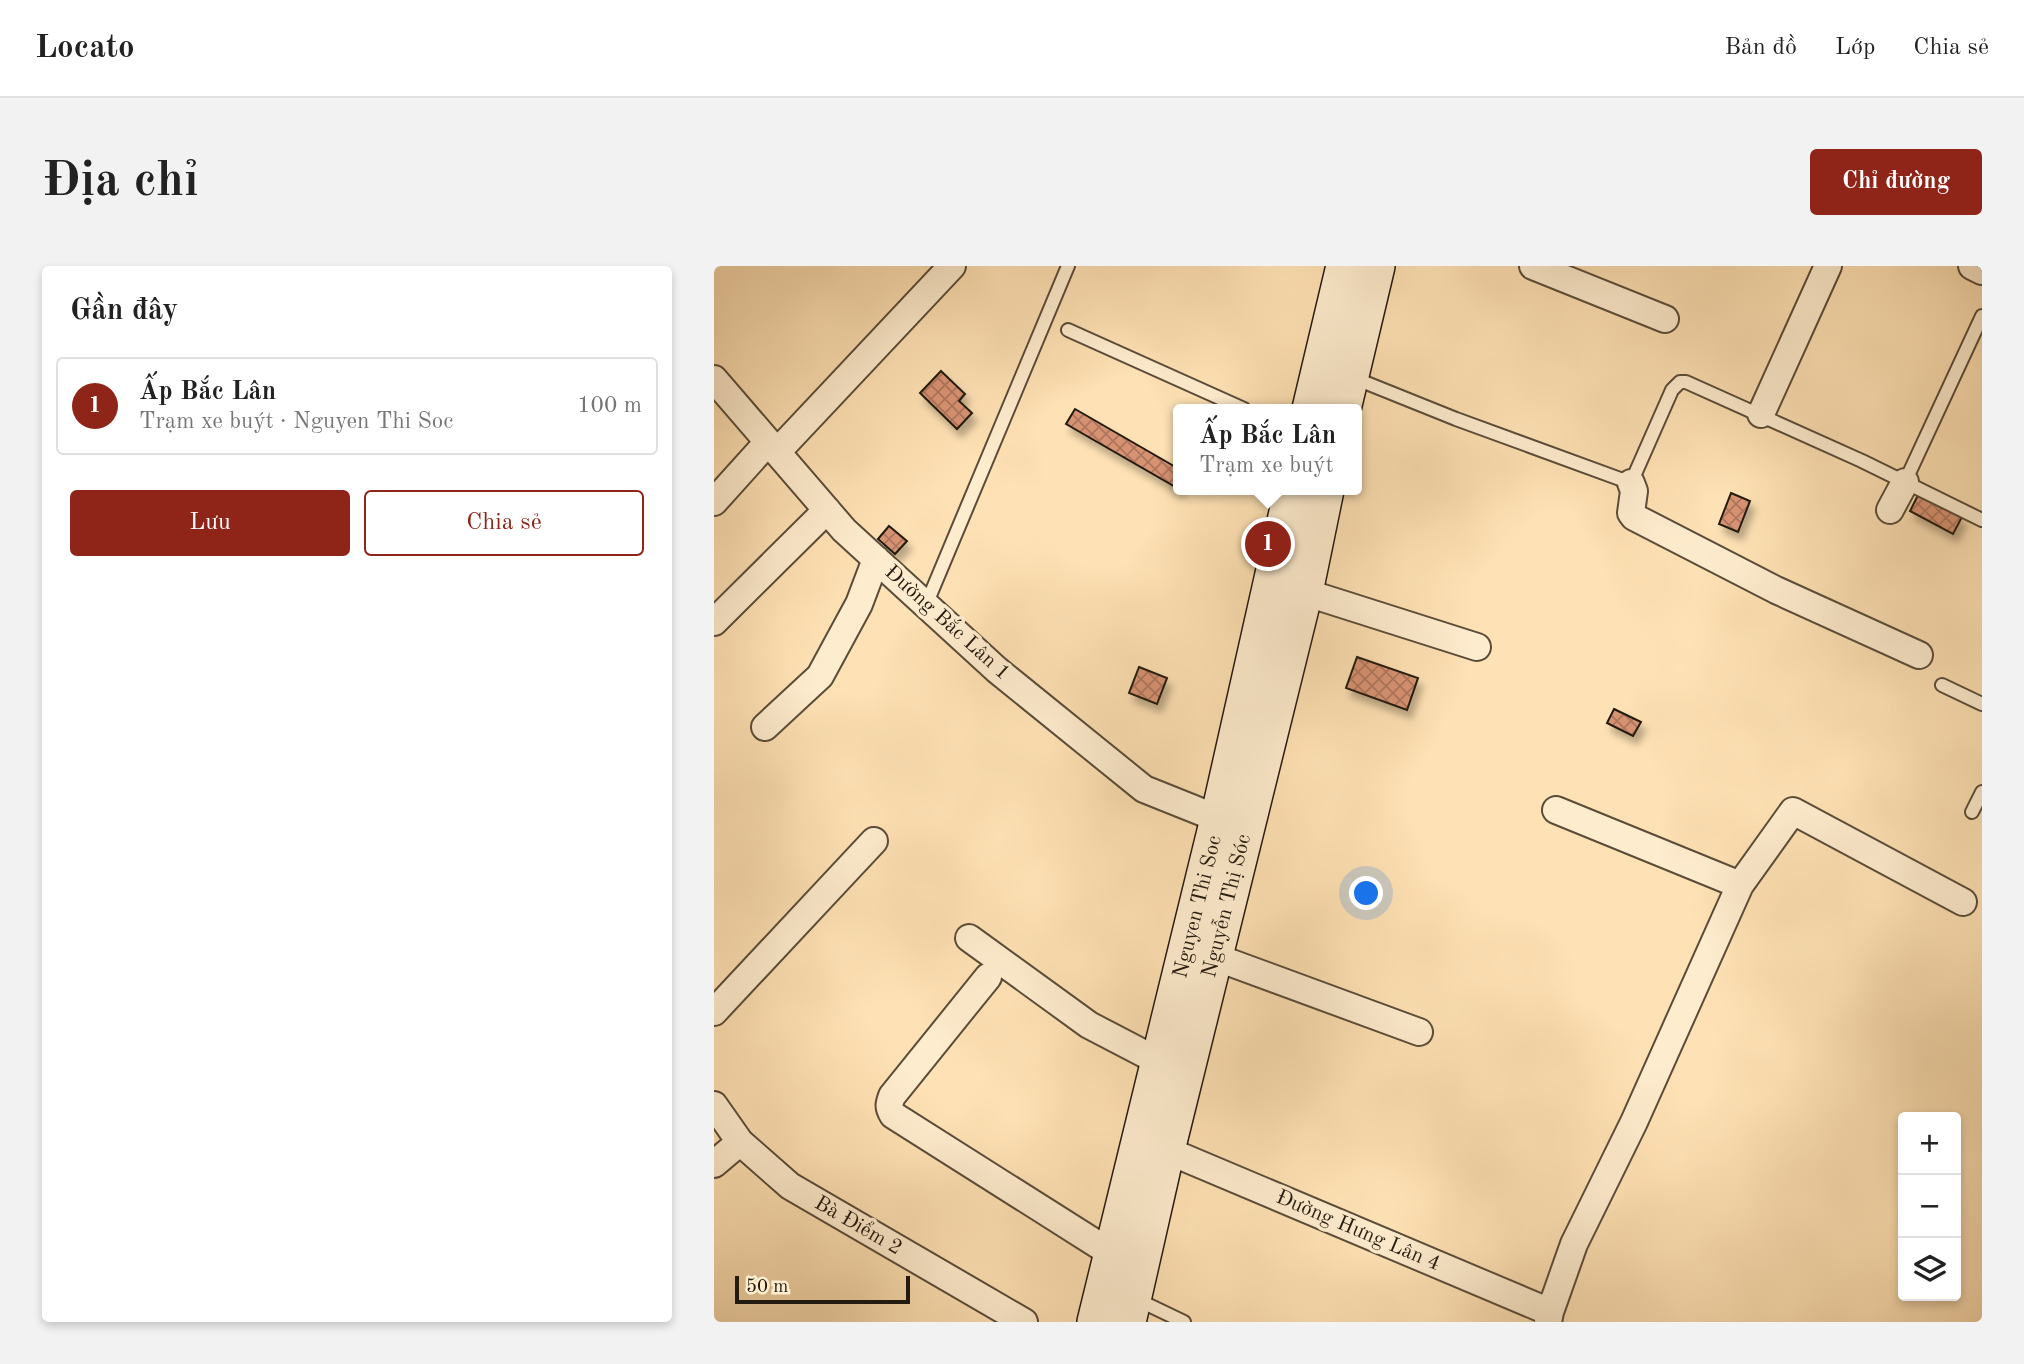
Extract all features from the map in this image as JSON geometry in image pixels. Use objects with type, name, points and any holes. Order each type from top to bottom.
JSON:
[{"type":"main road","points":[[1338,383],[1345,266]]},
{"type":"main road","points":[[1316,404],[1338,383],[1376,266]]},
{"type":"main road","name":"Nguyen Thi Soc","points":[[1096,1322],[1219,819],[1292,495]]},
{"type":"main road","name":"Nguyễn Thị Sóc","points":[[1130,1310],[1304,592],[1324,495]]},
{"type":"street","points":[[714,502],[952,266]]},
{"type":"street","points":[[1533,266],[1665,319]]},
{"type":"street","points":[[1761,414],[1828,266]]},
{"type":"street","points":[[1972,266],[1982,271]]},
{"type":"street","name":"Đường Bắc Lân 1","points":[[714,379],[844,530],[997,670],[1144,789],[1219,819]]},
{"type":"street","points":[[1890,509],[1905,482]]},
{"type":"street","points":[[1630,483],[1634,491],[1630,513],[1634,517],[1776,590],[1919,655]]},
{"type":"street","points":[[714,622],[827,510]]},
{"type":"street","points":[[765,727],[820,676],[859,604],[876,559]]},
{"type":"street","points":[[1304,592],[1477,647]]},
{"type":"street","points":[[1556,810],[1740,885]]},
{"type":"street","points":[[1549,1317],[1574,1244],[1634,1122],[1740,885],[1793,811],[1963,901]]},
{"type":"street","points":[[714,1012],[874,841]]},
{"type":"street","points":[[968,938],[1089,1025],[1160,1062]]},
{"type":"street","points":[[1215,957],[1419,1032]]},
{"type":"street","points":[[988,977],[892,1096],[888,1104],[890,1110],[893,1115],[1111,1253]]},
{"type":"street","name":"Bà Điểm 2","points":[[714,1105],[740,1142],[790,1186],[1024,1322]]},
{"type":"street","points":[[714,1164],[740,1142]]},
{"type":"street","name":"Đường Hưng Lân 4","points":[[1167,1150],[1549,1317]]},
{"type":"lane","points":[[926,605],[1068,266]]},
{"type":"lane","points":[[1905,482],[1982,316]]},
{"type":"lane","points":[[1069,330],[1233,404]]},
{"type":"lane","points":[[1338,383],[1456,419],[1630,483],[1672,390],[1679,382],[1686,382],[1761,414],[1982,520]]},
{"type":"lane","points":[[1942,685],[1982,704]]},
{"type":"lane","points":[[1972,812],[1982,792]]},
{"type":"lane","points":[[1130,1310],[1184,1322]]},
{"type":"building","points":[[941,371],[965,394],[959,401],[972,413],[957,429],[920,393]]},
{"type":"building","points":[[1075,409],[1173,466],[1173,486],[1066,424]]},
{"type":"building","points":[[1731,493],[1750,501],[1738,532],[1719,524]]},
{"type":"building","points":[[1918,495],[1962,517],[1953,534],[1910,511]]},
{"type":"building","points":[[889,526],[907,541],[895,554],[878,539]]},
{"type":"building","points":[[1357,657],[1418,678],[1407,710],[1346,688]]},
{"type":"building","points":[[1139,667],[1167,678],[1157,704],[1129,693]]},
{"type":"building","points":[[1614,709],[1641,722],[1633,736],[1607,723]]},
{"type":"place","name":"Ấp Bắc Lân","points":[[1268,544]]}]
